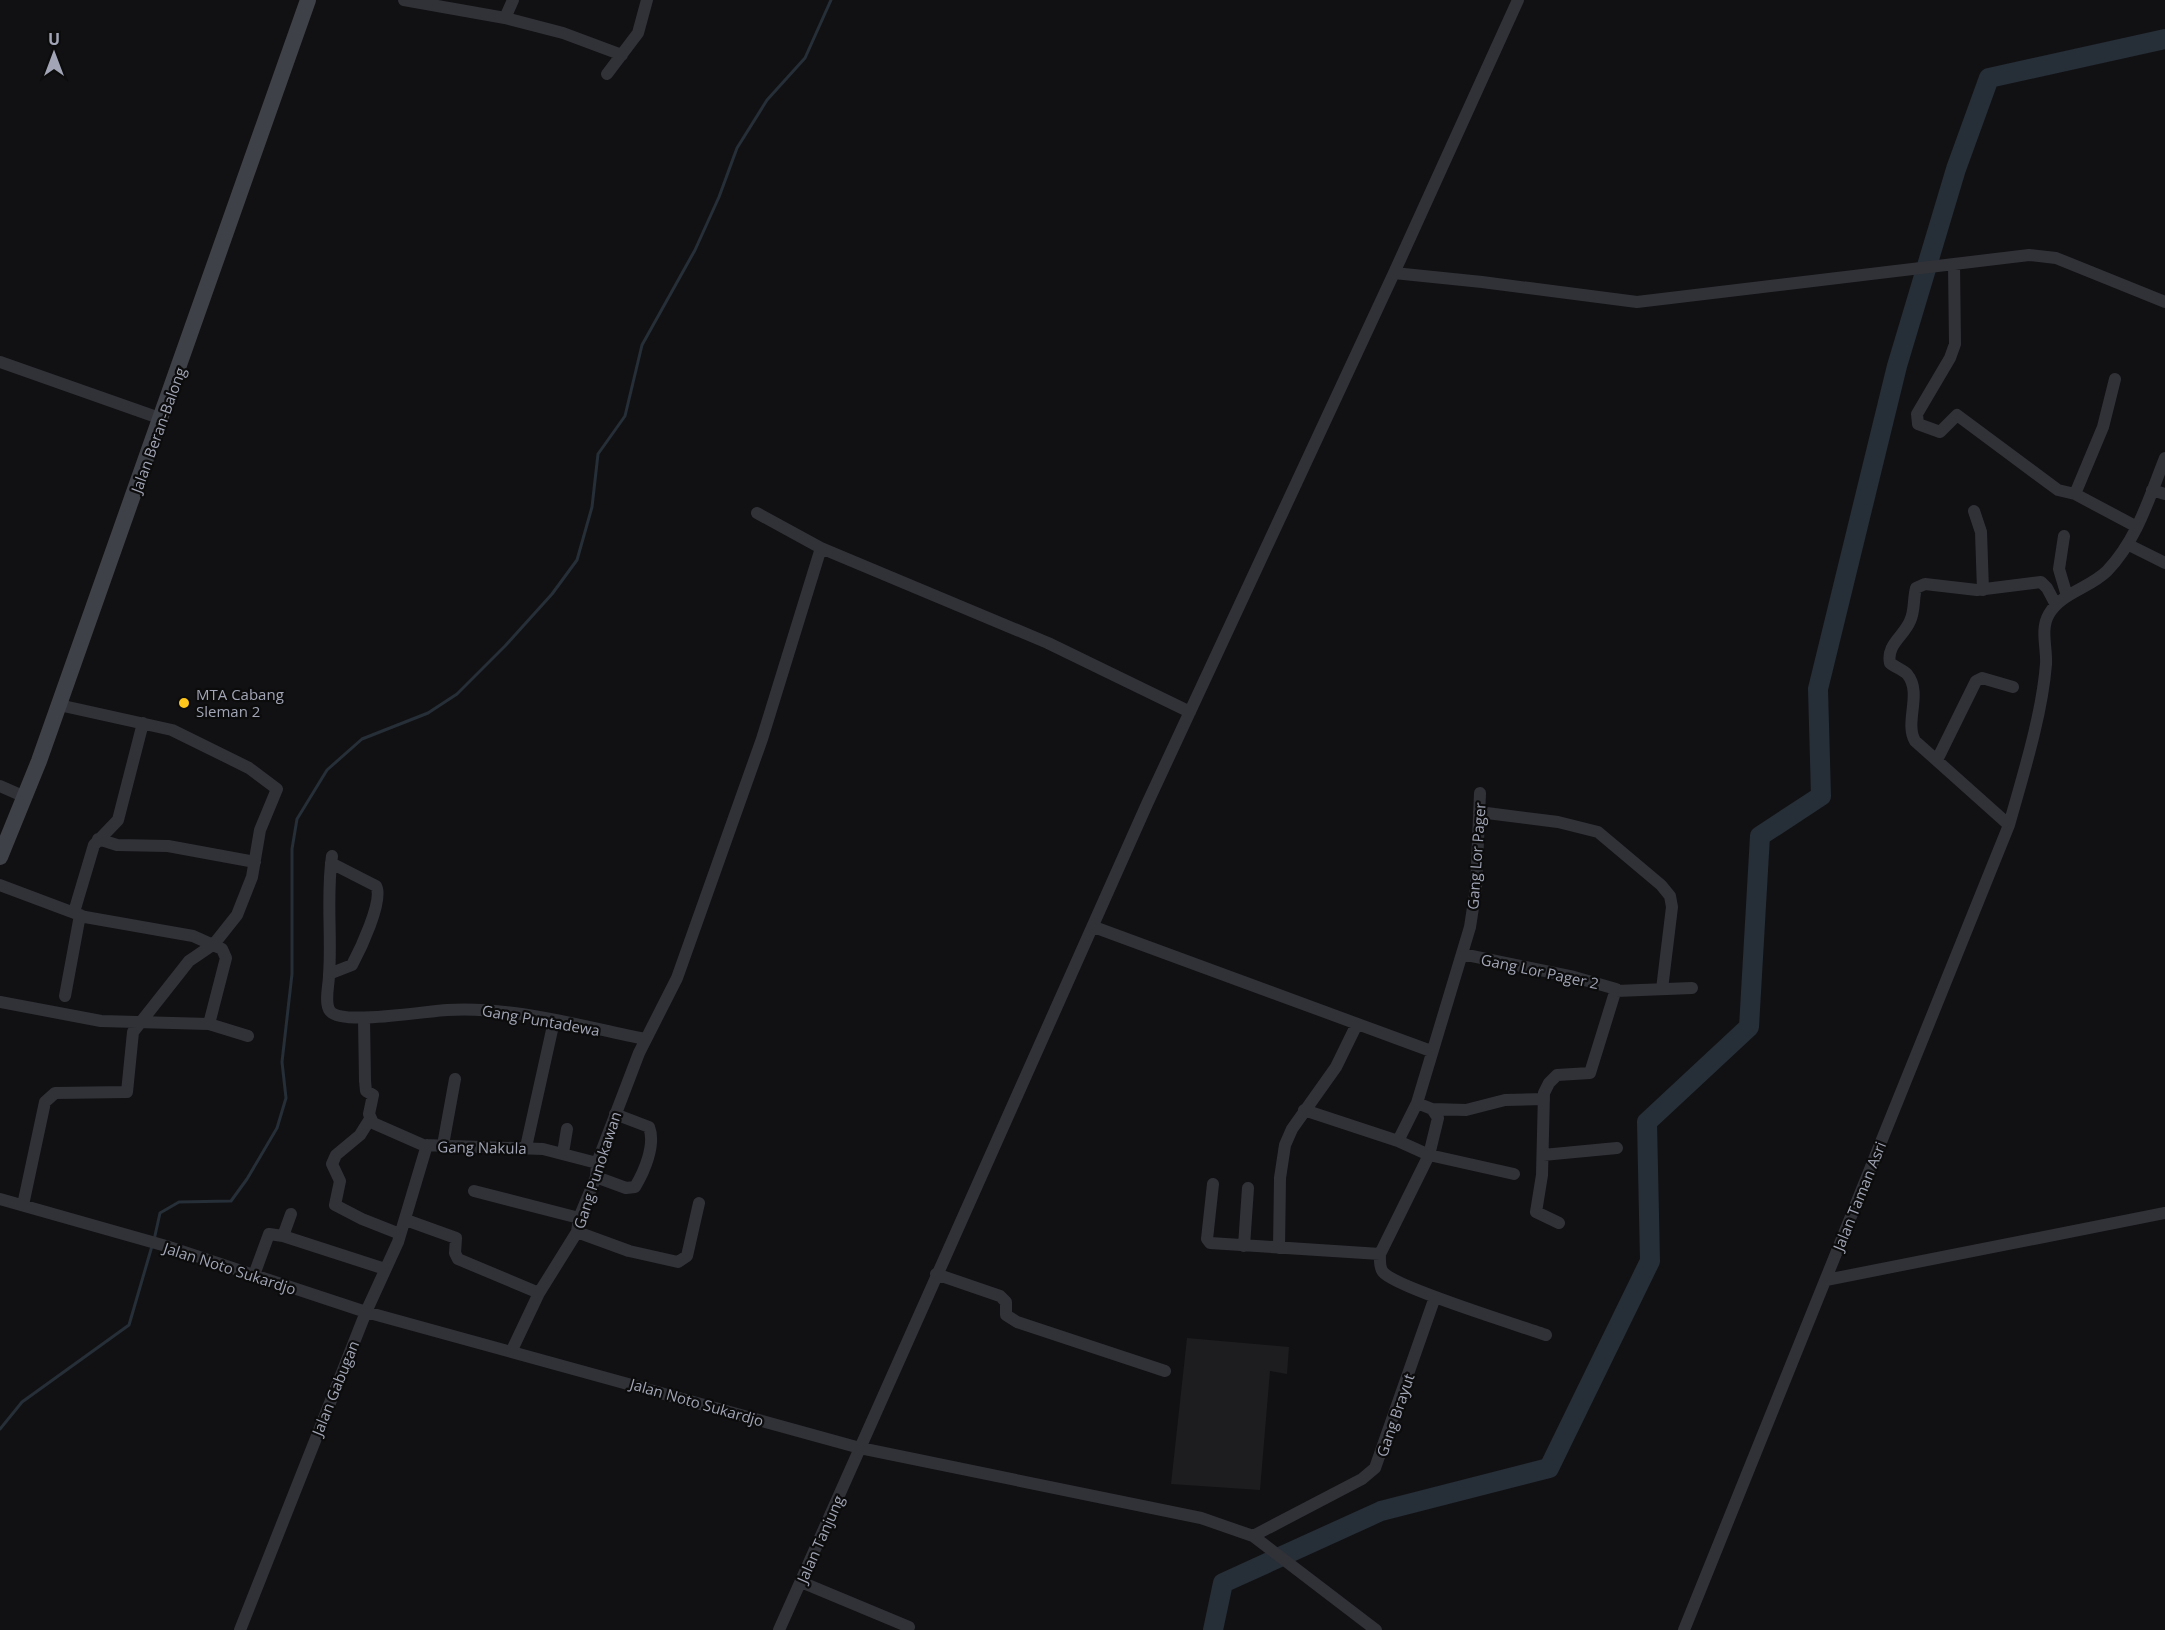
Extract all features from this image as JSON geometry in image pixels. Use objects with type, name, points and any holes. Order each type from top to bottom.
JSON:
[{"type":"main road","name":"Jalan Beran-Balong","points":[[0,857],[25,797],[162,419],[308,0]]},
{"type":"street","points":[[404,0],[505,18],[563,33],[622,55]]},
{"type":"street","points":[[505,18],[513,0]]},
{"type":"street","points":[[607,74],[638,33],[647,0]]},
{"type":"street","name":"Jalan Tanjung","points":[[779,1630],[1147,804],[1518,0]]},
{"type":"street","points":[[1394,273],[1637,302],[2029,255],[2056,258],[2165,302]]},
{"type":"street","points":[[1954,264],[1955,344],[1950,358],[1920,407],[1917,422],[1940,432],[1957,415],[2058,490],[2075,494],[2137,527]]},
{"type":"street","points":[[0,362],[162,419]]},
{"type":"street","points":[[2075,494],[2099,437],[2115,379]]},
{"type":"street","points":[[2009,825],[1913,737],[1913,694],[1909,678],[1890,663],[1890,653],[1899,635],[1910,623],[1915,592],[1918,586],[1932,584],[1983,590],[2041,582],[2056,605],[2100,577],[2129,545],[2165,458]]},
{"type":"street","points":[[2152,490],[2165,494]]},
{"type":"street","points":[[1974,512],[1981,532],[1983,590]]},
{"type":"street","points":[[757,513],[821,548],[1048,644],[1190,712]]},
{"type":"street","points":[[2064,536],[2059,569],[2067,596]]},
{"type":"street","points":[[2129,545],[2165,563]]},
{"type":"street","name":"Gang Punokawan","points":[[512,1350],[539,1293],[577,1233],[579,1218],[596,1177],[597,1163],[615,1114],[645,1039],[677,978],[762,740],[821,548]]},
{"type":"street","name":"Jalan Taman Asri","points":[[1684,1630],[2009,825],[2027,760],[2044,678],[2046,655],[2044,631],[2048,615],[2056,605]]},
{"type":"street","points":[[1938,758],[1976,681],[1982,678],[2013,687]]},
{"type":"street","points":[[23,1205],[45,1102],[55,1093],[127,1092],[131,1037],[189,961],[214,944],[237,915],[247,896],[262,825],[277,789],[274,784],[190,737],[143,723],[59,705]]},
{"type":"street","points":[[65,996],[77,914],[98,839],[118,820],[143,723]]},
{"type":"street","points":[[0,786],[25,797]]},
{"type":"street","name":"Gang Lor Pager","points":[[1398,1141],[1417,1102],[1462,954],[1476,888],[1480,793]]},
{"type":"street","points":[[1479,812],[1558,822],[1599,832],[1661,885],[1670,896],[1672,907],[1662,989]]},
{"type":"street","points":[[98,839],[117,845],[168,846],[255,861]]},
{"type":"street","points":[[331,860],[376,886],[379,891],[368,929],[352,965],[329,974],[328,892],[331,860]]},
{"type":"street","points":[[0,885],[77,914],[193,936],[214,944],[225,952],[226,958],[209,1024]]},
{"type":"street","points":[[1094,927],[1431,1051]]},
{"type":"street","name":"Gang Lor Pager 2","points":[[1462,954],[1574,977],[1613,987],[1616,991],[1590,1073],[1557,1075],[1549,1083],[1544,1099]]},
{"type":"street","name":"Gang Puntadewa","points":[[329,974],[329,1010],[341,1017],[364,1018],[474,1008],[645,1039]]},
{"type":"street","points":[[1616,991],[1692,988]]},
{"type":"street","points":[[0,1002],[102,1021],[140,1024],[209,1024],[248,1036]]},
{"type":"street","points":[[364,1018],[366,1091],[372,1093],[373,1098],[370,1119],[360,1135],[336,1155],[332,1164],[340,1181],[334,1201],[335,1205],[362,1220],[400,1234]]},
{"type":"street","points":[[526,1147],[554,1021]]},
{"type":"street","points":[[1279,1248],[1282,1159],[1292,1129],[1336,1067],[1357,1024]]},
{"type":"street","points":[[443,1145],[455,1079]]},
{"type":"street","points":[[1417,1102],[1432,1109],[1466,1110],[1505,1100],[1544,1099],[1543,1155],[1536,1212],[1559,1223]]},
{"type":"street","points":[[1432,1109],[1438,1118],[1438,1123],[1429,1155],[1380,1254],[1383,1272],[1435,1297],[1546,1335]]},
{"type":"street","points":[[1304,1110],[1398,1141],[1429,1155],[1514,1174]]},
{"type":"street","points":[[596,1177],[626,1188],[635,1187],[650,1153],[652,1134],[650,1127],[615,1114]]},
{"type":"street","name":"Gang Nakula","points":[[370,1119],[392,1133],[427,1145],[526,1147],[563,1153],[597,1163]]},
{"type":"street","points":[[563,1153],[567,1129]]},
{"type":"street","name":"Jalan Gabugan","points":[[240,1630],[366,1312],[406,1220],[427,1145]]},
{"type":"street","points":[[1543,1155],[1617,1148]]},
{"type":"street","points":[[1213,1184],[1208,1241],[1244,1246],[1380,1254]]},
{"type":"street","points":[[1244,1246],[1248,1188]]},
{"type":"street","points":[[474,1191],[579,1218]]},
{"type":"street","name":"Jalan Noto Sukardjo","points":[[0,1199],[166,1246],[366,1312],[512,1350],[860,1448],[1201,1518],[1253,1536],[1376,1630]]},
{"type":"street","points":[[577,1233],[629,1251],[678,1262],[687,1256],[699,1203]]},
{"type":"street","points":[[1826,1280],[2165,1213]]},
{"type":"street","points":[[283,1236],[291,1214]]},
{"type":"street","points":[[406,1220],[456,1238],[455,1253],[458,1259],[539,1293]]},
{"type":"street","points":[[254,1275],[269,1234],[283,1236],[386,1269]]},
{"type":"street","points":[[936,1274],[1000,1296],[1006,1302],[1006,1315],[1017,1322],[1165,1371]]},
{"type":"street","name":"Gang Brayut","points":[[1253,1536],[1362,1479],[1375,1468],[1435,1297]]},
{"type":"street","points":[[801,1582],[909,1627]]},
{"type":"shaded area","points":[[1187,1338],[1289,1347],[1287,1374],[1270,1371],[1260,1490],[1171,1484]]},
{"type":"waterway","points":[[154,1240],[160,1213],[179,1202],[231,1201],[247,1179],[277,1128],[286,1098],[282,1062],[292,974],[292,849],[297,819],[327,770],[362,739],[428,713],[457,694],[552,594],[577,560],[592,507],[598,454],[625,416],[642,345],[695,250],[719,197],[737,148],[767,100],[805,58],[831,0]]},
{"type":"waterway","points":[[1213,1630],[1223,1583],[1381,1511],[1549,1468],[1650,1261],[1647,1122],[1749,1027],[1760,836],[1821,796],[1818,689],[1897,366],[1956,169],[1989,78],[2165,39]]},
{"type":"waterway","points":[[0,1429],[22,1402],[129,1325],[152,1246]]},
{"type":"place","name":"MTA Cabang Sleman 2","points":[[184,703]]}]
